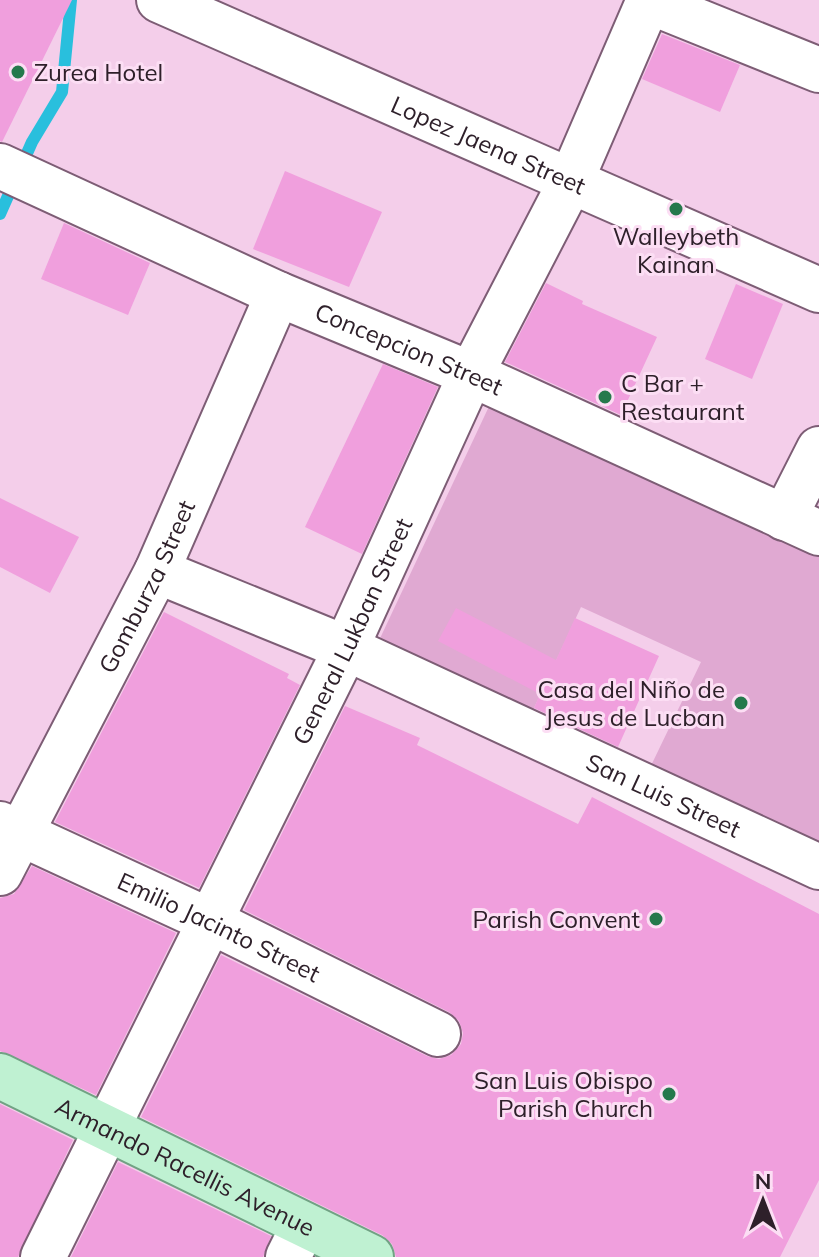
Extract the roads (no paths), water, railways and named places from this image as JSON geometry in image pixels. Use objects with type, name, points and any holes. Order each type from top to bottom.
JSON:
[{"type":"main road","name":"Armando Racellis Avenue","points":[[0,1076],[106,1128],[296,1241],[371,1257]]},
{"type":"street","name":"Lopez Jaena Street","points":[[159,0],[819,290]]},
{"type":"street","name":"General Lukban Street","points":[[43,1257],[346,648],[471,374],[570,183],[649,1]]},
{"type":"street","points":[[649,1],[819,70]]},
{"type":"street","name":"Concepcion Street","points":[[0,166],[278,294],[471,374],[802,526]]},
{"type":"street","name":"Gomburza Street","points":[[0,873],[10,829],[157,571],[278,294]]},
{"type":"street","points":[[802,526],[819,449]]},
{"type":"street","name":"San Luis Street","points":[[157,571],[346,648],[819,867]]},
{"type":"street","name":"Emilio Jacinto Street","points":[[10,829],[210,921],[438,1034]]},
{"type":"waterway","points":[[0,214],[32,142],[62,92],[71,0]]},
{"type":"place","name":"Zurea Hotel","points":[[18,72]]},
{"type":"place","name":"Walleybeth Kainan","points":[[676,209]]},
{"type":"place","name":"C Bar + Restaurant","points":[[605,397]]},
{"type":"place","name":"Casa del Niño de Jesus de Lucban","points":[[741,703]]},
{"type":"place","name":"Parish Convent","points":[[656,919]]},
{"type":"place","name":"San Luis Obispo Parish Church","points":[[669,1094]]}]
